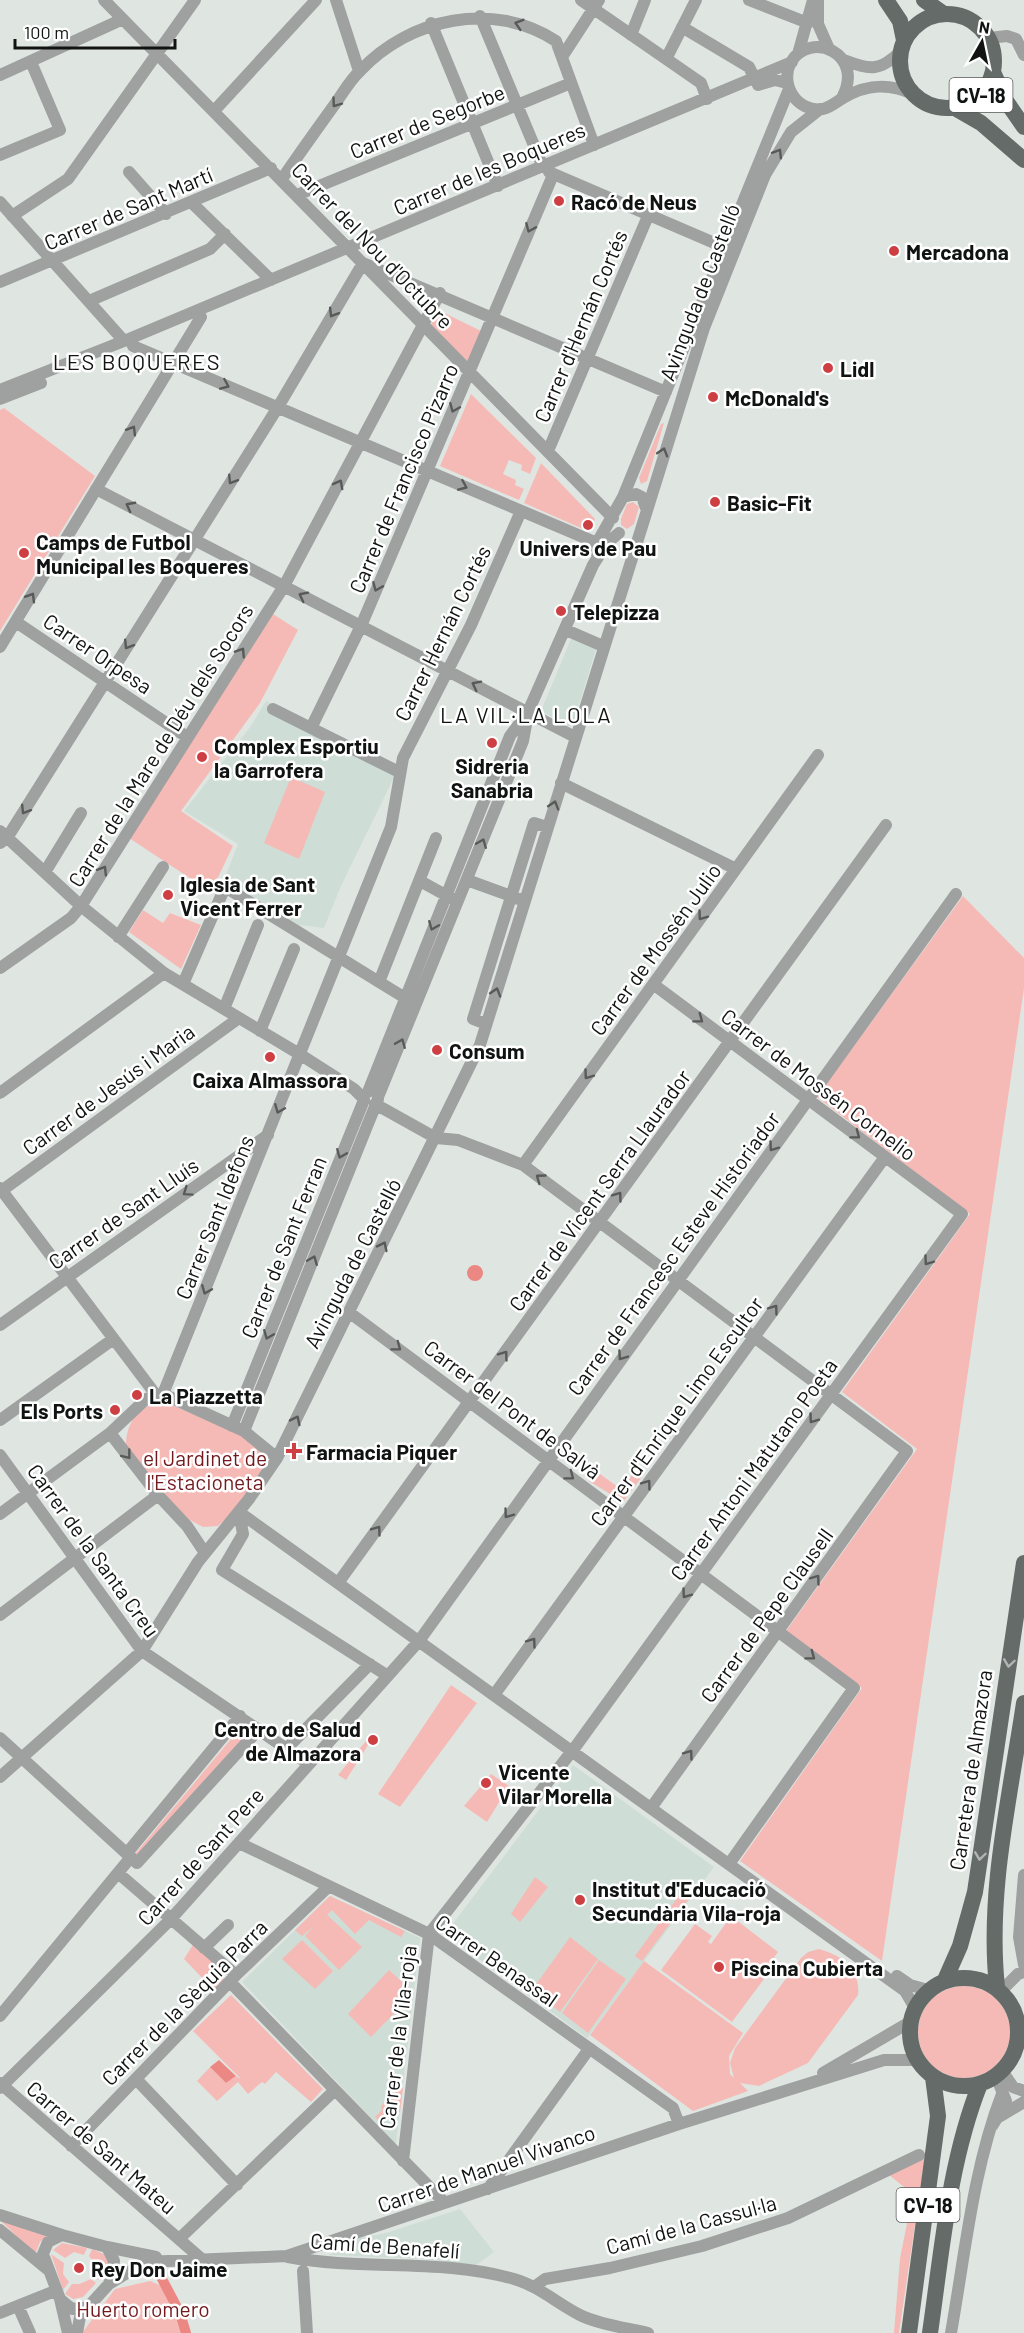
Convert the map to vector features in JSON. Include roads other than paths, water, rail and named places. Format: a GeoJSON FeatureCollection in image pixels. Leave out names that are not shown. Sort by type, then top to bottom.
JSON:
{"type":"FeatureCollection","features":[{"type":"Feature","properties":{"kind":"main road"},"geometry":{"type":"LineString","coordinates":[[886,0],[900,21],[902,75],[913,94]]}},
{"type":"Feature","properties":{"kind":"main road"},"geometry":{"type":"LineString","coordinates":[[924,0],[944,14],[970,19],[989,38]]}},
{"type":"Feature","properties":{"kind":"main road"},"geometry":{"type":"LineString","coordinates":[[902,46],[921,21],[944,14]]}},
{"type":"Feature","properties":{"kind":"main road","name":"CV-18"},"geometry":{"type":"LineString","coordinates":[[955,108],[980,96],[993,72],[994,55],[989,38]]}},
{"type":"Feature","properties":{"kind":"main road","name":"CV-18"},"geometry":{"type":"LineString","coordinates":[[993,72],[1006,102],[1024,127]]}},
{"type":"Feature","properties":{"kind":"main road","name":"CV-18"},"geometry":{"type":"LineString","coordinates":[[913,94],[933,106],[955,108],[981,123],[1024,160]]}},
{"type":"Feature","properties":{"kind":"main road","name":"Carretera de Almazora"},"geometry":{"type":"LineString","coordinates":[[945,1980],[960,1946],[975,1892],[1024,1563]]}},
{"type":"Feature","properties":{"kind":"main road","name":"Carretera de Almazora"},"geometry":{"type":"LineString","coordinates":[[1007,1993],[993,1950],[995,1897],[1024,1703]]}},
{"type":"Feature","properties":{"kind":"main road"},"geometry":{"type":"LineString","coordinates":[[972,1977],[1007,1993],[1020,2030],[1020,2043],[999,2073],[980,2085],[955,2086],[933,2077],[917,2060],[910,2042],[912,2015],[928,1990],[945,1980],[972,1977]]}},
{"type":"Feature","properties":{"kind":"main road","name":"CV-18"},"geometry":{"type":"LineString","coordinates":[[909,2333],[938,2116],[933,2077]]}},
{"type":"Feature","properties":{"kind":"main road","name":"CV-18"},"geometry":{"type":"LineString","coordinates":[[930,2333],[946,2219],[966,2120],[980,2085]]}},
{"type":"Feature","properties":{"kind":"street","name":"Carrer del Nou d'Octubre"},"geometry":{"type":"LineString","coordinates":[[104,0],[614,518]]}},
{"type":"Feature","properties":{"kind":"street"},"geometry":{"type":"LineString","coordinates":[[12,216],[68,179],[195,0]]}},
{"type":"Feature","properties":{"kind":"street"},"geometry":{"type":"LineString","coordinates":[[214,111],[316,0]]}},
{"type":"Feature","properties":{"kind":"street"},"geometry":{"type":"LineString","coordinates":[[336,0],[359,71]]}},
{"type":"Feature","properties":{"kind":"street"},"geometry":{"type":"LineString","coordinates":[[581,0],[597,5],[631,35],[700,83],[707,99]]}},
{"type":"Feature","properties":{"kind":"street"},"geometry":{"type":"LineString","coordinates":[[631,35],[645,0]]}},
{"type":"Feature","properties":{"kind":"street"},"geometry":{"type":"LineString","coordinates":[[666,59],[696,0]]}},
{"type":"Feature","properties":{"kind":"street"},"geometry":{"type":"LineString","coordinates":[[749,0],[808,23]]}},
{"type":"Feature","properties":{"kind":"street"},"geometry":{"type":"LineString","coordinates":[[813,0],[788,86],[796,100],[807,107],[820,109],[864,89],[891,85],[913,94]]}},
{"type":"Feature","properties":{"kind":"street"},"geometry":{"type":"LineString","coordinates":[[819,0],[818,24],[829,49],[844,60],[867,69],[887,65],[902,46]]}},
{"type":"Feature","properties":{"kind":"street"},"geometry":{"type":"LineString","coordinates":[[562,57],[597,5]]}},
{"type":"Feature","properties":{"kind":"street"},"geometry":{"type":"LineString","coordinates":[[282,179],[359,71],[392,44],[431,23],[480,16],[512,21],[541,30],[556,41],[594,146]]}},
{"type":"Feature","properties":{"kind":"street"},"geometry":{"type":"LineString","coordinates":[[480,16],[517,105],[548,171],[726,248]]}},
{"type":"Feature","properties":{"kind":"street"},"geometry":{"type":"LineString","coordinates":[[0,75],[123,20]]}},
{"type":"Feature","properties":{"kind":"street"},"geometry":{"type":"LineString","coordinates":[[431,23],[498,186]]}},
{"type":"Feature","properties":{"kind":"street"},"geometry":{"type":"LineString","coordinates":[[682,27],[749,67],[755,79]]}},
{"type":"Feature","properties":{"kind":"street"},"geometry":{"type":"LineString","coordinates":[[989,38],[1007,36],[1016,39],[1024,55]]}},
{"type":"Feature","properties":{"kind":"street"},"geometry":{"type":"LineString","coordinates":[[795,58],[813,48],[829,49]]}},
{"type":"Feature","properties":{"kind":"street","name":"Carrer de les Boqueres"},"geometry":{"type":"LineString","coordinates":[[0,390],[201,317],[498,186],[548,171],[594,146],[755,79],[795,58]]}},
{"type":"Feature","properties":{"kind":"street"},"geometry":{"type":"LineString","coordinates":[[842,98],[848,86],[849,73],[844,60]]}},
{"type":"Feature","properties":{"kind":"street"},"geometry":{"type":"LineString","coordinates":[[0,155],[60,130],[31,62]]}},
{"type":"Feature","properties":{"kind":"street","name":"Carrer de les Boqueres"},"geometry":{"type":"LineString","coordinates":[[0,399],[271,280],[351,250],[768,81],[788,86]]}},
{"type":"Feature","properties":{"kind":"street","name":"Carrer de Segorbe"},"geometry":{"type":"LineString","coordinates":[[297,195],[571,83]]}},
{"type":"Feature","properties":{"kind":"street","name":"Avinguda de Castelló"},"geometry":{"type":"LineString","coordinates":[[623,497],[726,248],[788,86]]}},
{"type":"Feature","properties":{"kind":"street","name":"Avinguda de Castelló"},"geometry":{"type":"LineString","coordinates":[[646,508],[704,328],[765,175],[791,132],[820,109]]}},
{"type":"Feature","properties":{"kind":"street","name":"Carrer de Sant Martí"},"geometry":{"type":"LineString","coordinates":[[0,282],[271,168]]}},
{"type":"Feature","properties":{"kind":"street","name":"Carrer de Francisco Pizarro"},"geometry":{"type":"LineString","coordinates":[[311,728],[361,626],[494,316],[548,171]]}},
{"type":"Feature","properties":{"kind":"street"},"geometry":{"type":"LineString","coordinates":[[129,172],[166,214]]}},
{"type":"Feature","properties":{"kind":"street"},"geometry":{"type":"LineString","coordinates":[[0,202],[128,343],[597,543]]}},
{"type":"Feature","properties":{"kind":"street"},"geometry":{"type":"LineString","coordinates":[[192,203],[271,280]]}},
{"type":"Feature","properties":{"kind":"street","name":"Carrer d'Hernán Cortés"},"geometry":{"type":"LineString","coordinates":[[548,451],[648,216]]}},
{"type":"Feature","properties":{"kind":"street"},"geometry":{"type":"LineString","coordinates":[[88,301],[210,249],[225,234]]}},
{"type":"Feature","properties":{"kind":"street"},"geometry":{"type":"LineString","coordinates":[[666,392],[440,293],[363,263],[278,407],[105,682],[2,837],[45,872],[81,906],[164,973],[436,1138],[458,1140],[523,1165],[831,1394]]}},
{"type":"Feature","properties":{"kind":"street","name":"Carrer de la Mare de Déu dels Socors"},"geometry":{"type":"LineString","coordinates":[[0,968],[70,918],[81,906],[284,586],[440,293]]}},
{"type":"Feature","properties":{"kind":"street"},"geometry":{"type":"LineString","coordinates":[[0,647],[201,317]]}},
{"type":"Feature","properties":{"kind":"street"},"geometry":{"type":"LineString","coordinates":[[96,489],[575,736]]}},
{"type":"Feature","properties":{"kind":"street"},"geometry":{"type":"LineString","coordinates":[[636,494],[642,497],[646,508],[639,528],[628,536],[619,533],[614,518],[623,497],[636,494]]}},
{"type":"Feature","properties":{"kind":"street","name":"Carrer Hernán Cortés"},"geometry":{"type":"LineString","coordinates":[[339,958],[391,827],[399,772],[446,670],[471,625],[521,511]]}},
{"type":"Feature","properties":{"kind":"street","name":"Carrer de Sant Ferran"},"geometry":{"type":"LineString","coordinates":[[593,565],[597,543],[614,518]]}},
{"type":"Feature","properties":{"kind":"street","name":"Avinguda de Castelló"},"geometry":{"type":"LineString","coordinates":[[0,1778],[141,1651],[204,1553],[242,1509],[277,1458],[471,1067],[525,901],[639,528]]}},
{"type":"Feature","properties":{"kind":"street","name":"Carrer de Sant Ferran"},"geometry":{"type":"LineString","coordinates":[[244,1431],[372,1099],[405,998],[510,736],[528,712],[593,565],[608,543],[619,533]]}},
{"type":"Feature","properties":{"kind":"street","name":"Carrer Orpesa"},"geometry":{"type":"LineString","coordinates":[[16,622],[187,736]]}},
{"type":"Feature","properties":{"kind":"street"},"geometry":{"type":"LineString","coordinates":[[566,630],[603,646]]}},
{"type":"Feature","properties":{"kind":"street"},"geometry":{"type":"LineString","coordinates":[[273,709],[399,772]]}},
{"type":"Feature","properties":{"kind":"street","name":"Carrer de Sant Ferran"},"geometry":{"type":"LineString","coordinates":[[232,1426],[372,1099],[416,1005],[523,741],[528,712]]}},
{"type":"Feature","properties":{"kind":"street","name":"Carrer de Mossén Julio"},"geometry":{"type":"LineString","coordinates":[[523,1165],[819,755]]}},
{"type":"Feature","properties":{"kind":"street"},"geometry":{"type":"LineString","coordinates":[[561,783],[736,869]]}},
{"type":"Feature","properties":{"kind":"street"},"geometry":{"type":"LineString","coordinates":[[45,872],[81,813]]}},
{"type":"Feature","properties":{"kind":"street"},"geometry":{"type":"LineString","coordinates":[[486,1024],[473,1019],[511,896],[534,823],[547,827]]}},
{"type":"Feature","properties":{"kind":"street","name":"Carrer de Vicent Serra Llaurador"},"geometry":{"type":"LineString","coordinates":[[341,1580],[886,825]]}},
{"type":"Feature","properties":{"kind":"street"},"geometry":{"type":"LineString","coordinates":[[379,982],[436,838]]}},
{"type":"Feature","properties":{"kind":"street"},"geometry":{"type":"LineString","coordinates":[[118,937],[163,867]]}},
{"type":"Feature","properties":{"kind":"street"},"geometry":{"type":"LineString","coordinates":[[467,880],[525,901]]}},
{"type":"Feature","properties":{"kind":"street"},"geometry":{"type":"LineString","coordinates":[[420,881],[458,902]]}},
{"type":"Feature","properties":{"kind":"street"},"geometry":{"type":"LineString","coordinates":[[183,984],[225,887],[416,1005]]}},
{"type":"Feature","properties":{"kind":"street","name":"Carrer de Francesc Esteve Historiador"},"geometry":{"type":"LineString","coordinates":[[420,1638],[956,894]]}},
{"type":"Feature","properties":{"kind":"street"},"geometry":{"type":"LineString","coordinates":[[224,1009],[258,925]]}},
{"type":"Feature","properties":{"kind":"street"},"geometry":{"type":"LineString","coordinates":[[260,1031],[294,949]]}},
{"type":"Feature","properties":{"kind":"street","name":"Carrer Sant Idefons"},"geometry":{"type":"LineString","coordinates":[[160,1395],[269,1134],[339,958]]}},
{"type":"Feature","properties":{"kind":"street"},"geometry":{"type":"LineString","coordinates":[[0,1093],[164,973]]}},
{"type":"Feature","properties":{"kind":"street","name":"Carrer de Mossén Cornelio"},"geometry":{"type":"LineString","coordinates":[[652,984],[962,1214]]}},
{"type":"Feature","properties":{"kind":"street","name":"Carrer de Jesús i Maria"},"geometry":{"type":"LineString","coordinates":[[1,1190],[239,1018]]}},
{"type":"Feature","properties":{"kind":"street","name":"Carrer de Sant Lluís"},"geometry":{"type":"LineString","coordinates":[[0,1325],[269,1134]]}},
{"type":"Feature","properties":{"kind":"street","name":"Carrer d'Enrique Limo Escultor"},"geometry":{"type":"LineString","coordinates":[[496,1692],[885,1156]]}},
{"type":"Feature","properties":{"kind":"street"},"geometry":{"type":"LineString","coordinates":[[1,1190],[112,1340],[160,1395],[244,1431],[277,1458]]}},
{"type":"Feature","properties":{"kind":"street","name":"Carrer Antoni Matutano Poeta"},"geometry":{"type":"LineString","coordinates":[[574,1748],[962,1214]]}},
{"type":"Feature","properties":{"kind":"street","name":"Carrer del Pont de Salvà"},"geometry":{"type":"LineString","coordinates":[[350,1312],[855,1688],[731,1862]]}},
{"type":"Feature","properties":{"kind":"street"},"geometry":{"type":"LineString","coordinates":[[0,1420],[112,1340]]}},
{"type":"Feature","properties":{"kind":"street","name":"Carrer de Pepe Clausell"},"geometry":{"type":"LineString","coordinates":[[653,1805],[907,1451],[831,1394]]}},
{"type":"Feature","properties":{"kind":"street"},"geometry":{"type":"LineString","coordinates":[[0,1514],[110,1433],[146,1400],[160,1395]]}},
{"type":"Feature","properties":{"kind":"street"},"geometry":{"type":"LineString","coordinates":[[239,1409],[251,1414]]}},
{"type":"Feature","properties":{"kind":"street"},"geometry":{"type":"LineString","coordinates":[[110,1433],[158,1495],[187,1526],[204,1553]]}},
{"type":"Feature","properties":{"kind":"street","name":"Carrer de la Santa Creu"},"geometry":{"type":"LineString","coordinates":[[0,1455],[141,1651],[309,1764]]}},
{"type":"Feature","properties":{"kind":"street"},"geometry":{"type":"LineString","coordinates":[[0,1615],[158,1495]]}},
{"type":"Feature","properties":{"kind":"street"},"geometry":{"type":"LineString","coordinates":[[242,1509],[653,1805],[905,1991],[912,2015]]}},
{"type":"Feature","properties":{"kind":"street"},"geometry":{"type":"LineString","coordinates":[[242,1509],[243,1534],[222,1570],[388,1676]]}},
{"type":"Feature","properties":{"kind":"street"},"geometry":{"type":"LineString","coordinates":[[187,1526],[214,1542]]}},
{"type":"Feature","properties":{"kind":"street","name":"Carrer de Sant Pere"},"geometry":{"type":"LineString","coordinates":[[1,2085],[170,1920],[420,1638]]}},
{"type":"Feature","properties":{"kind":"street"},"geometry":{"type":"LineString","coordinates":[[286,1748],[370,1664]]}},
{"type":"Feature","properties":{"kind":"street"},"geometry":{"type":"LineString","coordinates":[[132,1858],[240,1716]]}},
{"type":"Feature","properties":{"kind":"street"},"geometry":{"type":"LineString","coordinates":[[0,2016],[118,1873],[259,1729]]}},
{"type":"Feature","properties":{"kind":"street"},"geometry":{"type":"LineString","coordinates":[[0,1738],[20,1759],[132,1858]]}},
{"type":"Feature","properties":{"kind":"street","name":"Carrer de la Vila-roja"},"geometry":{"type":"LineString","coordinates":[[403,2161],[429,1934],[574,1748]]}},
{"type":"Feature","properties":{"kind":"street","name":"Carrer Benassal"},"geometry":{"type":"LineString","coordinates":[[239,1843],[327,1888],[429,1934],[674,2108],[679,2124]]}},
{"type":"Feature","properties":{"kind":"street"},"geometry":{"type":"LineString","coordinates":[[731,1862],[910,1985],[928,1990]]}},
{"type":"Feature","properties":{"kind":"street"},"geometry":{"type":"LineString","coordinates":[[118,1873],[204,1947],[229,1982],[444,2202]]}},
{"type":"Feature","properties":{"kind":"street"},"geometry":{"type":"LineString","coordinates":[[1024,1875],[1019,1937],[1024,1965]]}},
{"type":"Feature","properties":{"kind":"street","name":"Carrer de la Sèquia Parra"},"geometry":{"type":"LineString","coordinates":[[71,2146],[229,1982],[327,1888]]}},
{"type":"Feature","properties":{"kind":"street"},"geometry":{"type":"LineString","coordinates":[[204,1947],[228,1925]]}},
{"type":"Feature","properties":{"kind":"street"},"geometry":{"type":"LineString","coordinates":[[1007,1993],[1018,1974],[1024,1972]]}},
{"type":"Feature","properties":{"kind":"street","name":"Carrer de Manuel Vivanco"},"geometry":{"type":"LineString","coordinates":[[804,2085],[912,2015]]}},
{"type":"Feature","properties":{"kind":"street"},"geometry":{"type":"LineString","coordinates":[[488,2189],[589,2049]]}},
{"type":"Feature","properties":{"kind":"street","name":"Carrer de Manuel Vivanco"},"geometry":{"type":"LineString","coordinates":[[175,2261],[287,2256],[679,2124],[884,2060],[917,2060]]}},
{"type":"Feature","properties":{"kind":"street"},"geometry":{"type":"LineString","coordinates":[[999,2073],[1019,2089],[1019,2105]]}},
{"type":"Feature","properties":{"kind":"street"},"geometry":{"type":"LineString","coordinates":[[951,2333],[978,2180],[1002,2094],[999,2073]]}},
{"type":"Feature","properties":{"kind":"street"},"geometry":{"type":"LineString","coordinates":[[136,2079],[237,2184]]}},
{"type":"Feature","properties":{"kind":"street","name":"Carrer de Sant Mateu"},"geometry":{"type":"LineString","coordinates":[[1,2085],[204,2260]]}},
{"type":"Feature","properties":{"kind":"street"},"geometry":{"type":"LineString","coordinates":[[179,2240],[334,2090]]}},
{"type":"Feature","properties":{"kind":"street"},"geometry":{"type":"LineString","coordinates":[[1002,2094],[1019,2105]]}},
{"type":"Feature","properties":{"kind":"street"},"geometry":{"type":"LineString","coordinates":[[994,2122],[1019,2105]]}},
{"type":"Feature","properties":{"kind":"street","name":"Camí de la Cassul·la"},"geometry":{"type":"LineString","coordinates":[[534,2287],[545,2278],[610,2268],[702,2246],[788,2218],[919,2155]]}},
{"type":"Feature","properties":{"kind":"street"},"geometry":{"type":"LineString","coordinates":[[0,2216],[107,2247],[175,2261]]}},
{"type":"Feature","properties":{"kind":"street"},"geometry":{"type":"LineString","coordinates":[[0,2230],[46,2269]]}},
{"type":"Feature","properties":{"kind":"street"},"geometry":{"type":"LineString","coordinates":[[62,2235],[48,2242],[43,2254],[68,2333]]}},
{"type":"Feature","properties":{"kind":"street","name":"Carrer de Sant Mateu"},"geometry":{"type":"LineString","coordinates":[[175,2261],[180,2248],[179,2240]]}},
{"type":"Feature","properties":{"kind":"street"},"geometry":{"type":"LineString","coordinates":[[0,2245],[15,2242]]}},
{"type":"Feature","properties":{"kind":"street"},"geometry":{"type":"LineString","coordinates":[[321,2244],[324,2257],[341,2262]]}},
{"type":"Feature","properties":{"kind":"street"},"geometry":{"type":"LineString","coordinates":[[107,2247],[114,2261],[109,2284]]}},
{"type":"Feature","properties":{"kind":"street","name":"Camí de Benafelí"},"geometry":{"type":"LineString","coordinates":[[287,2256],[326,2263],[459,2268],[515,2279],[534,2287],[583,2317],[648,2333]]}},
{"type":"Feature","properties":{"kind":"street"},"geometry":{"type":"LineString","coordinates":[[77,2333],[80,2317],[109,2284],[145,2262],[175,2261]]}},
{"type":"Feature","properties":{"kind":"street"},"geometry":{"type":"LineString","coordinates":[[303,2271],[307,2333]]}},
{"type":"Feature","properties":{"kind":"street"},"geometry":{"type":"LineString","coordinates":[[0,2313],[57,2295]]}},
{"type":"Feature","properties":{"kind":"street"},"geometry":{"type":"LineString","coordinates":[[57,2295],[72,2309],[88,2307]]}},
{"type":"Feature","properties":{"kind":"street"},"geometry":{"type":"LineString","coordinates":[[18,2306],[30,2333]]}},
{"type":"Feature","properties":{"kind":"waterway"},"geometry":{"type":"LineString","coordinates":[[161,2277],[180,2313],[186,2333]]}},
{"type":"Feature","properties":{"kind":"place","name":"Racó de Neus"},"geometry":{"type":"Point","coordinates":[559,201]}},
{"type":"Feature","properties":{"kind":"place","name":"Mercadona"},"geometry":{"type":"Point","coordinates":[894,251]}},
{"type":"Feature","properties":{"kind":"place","name":"Lidl"},"geometry":{"type":"Point","coordinates":[828,368]}},
{"type":"Feature","properties":{"kind":"place","name":"McDonald's"},"geometry":{"type":"Point","coordinates":[713,397]}},
{"type":"Feature","properties":{"kind":"place","name":"Basic-Fit"},"geometry":{"type":"Point","coordinates":[715,502]}},
{"type":"Feature","properties":{"kind":"place","name":"Univers de Pau"},"geometry":{"type":"Point","coordinates":[588,525]}},
{"type":"Feature","properties":{"kind":"place","name":"Camps de Futbol Municipal les Boqueres"},"geometry":{"type":"Point","coordinates":[24,553]}},
{"type":"Feature","properties":{"kind":"place","name":"Telepizza"},"geometry":{"type":"Point","coordinates":[561,611]}},
{"type":"Feature","properties":{"kind":"place","name":"Sidreria Sanabria"},"geometry":{"type":"Point","coordinates":[492,743]}},
{"type":"Feature","properties":{"kind":"place","name":"Complex Esportiu la Garrofera"},"geometry":{"type":"Point","coordinates":[202,757]}},
{"type":"Feature","properties":{"kind":"place","name":"Iglesia de Sant Vicent Ferrer"},"geometry":{"type":"Point","coordinates":[168,895]}},
{"type":"Feature","properties":{"kind":"place","name":"Consum"},"geometry":{"type":"Point","coordinates":[437,1050]}},
{"type":"Feature","properties":{"kind":"place","name":"Caixa Almassora"},"geometry":{"type":"Point","coordinates":[270,1057]}},
{"type":"Feature","properties":{"kind":"place","name":"La Piazzetta"},"geometry":{"type":"Point","coordinates":[137,1395]}},
{"type":"Feature","properties":{"kind":"place","name":"Els Ports"},"geometry":{"type":"Point","coordinates":[115,1410]}},
{"type":"Feature","properties":{"kind":"place","name":"Farmacia Piquer"},"geometry":{"type":"Point","coordinates":[294,1451]}},
{"type":"Feature","properties":{"kind":"place","name":"Centro de Salud de Almazora"},"geometry":{"type":"Point","coordinates":[373,1740]}},
{"type":"Feature","properties":{"kind":"place","name":"Vicente Vilar Morella"},"geometry":{"type":"Point","coordinates":[486,1783]}},
{"type":"Feature","properties":{"kind":"place","name":"Institut d'Educació Secundària Vila-roja"},"geometry":{"type":"Point","coordinates":[580,1900]}},
{"type":"Feature","properties":{"kind":"place","name":"Piscina Cubierta"},"geometry":{"type":"Point","coordinates":[719,1967]}},
{"type":"Feature","properties":{"kind":"place","name":"Rey Don Jaime"},"geometry":{"type":"Point","coordinates":[79,2268]}},
{"type":"Feature","properties":{"kind":"district","name":"LES BOQUERES"},"geometry":{"type":"Point","coordinates":[137,361]}},
{"type":"Feature","properties":{"kind":"district","name":"LA VIL·LA LOLA"},"geometry":{"type":"Point","coordinates":[526,714]}},
{"type":"Feature","properties":{"kind":"park label","name":"el Jardinet de l'Estacioneta"},"geometry":{"type":"Point","coordinates":[205,1469]}},
{"type":"Feature","properties":{"kind":"park label","name":"Huerto romero"},"geometry":{"type":"Point","coordinates":[143,2308]}}]}
